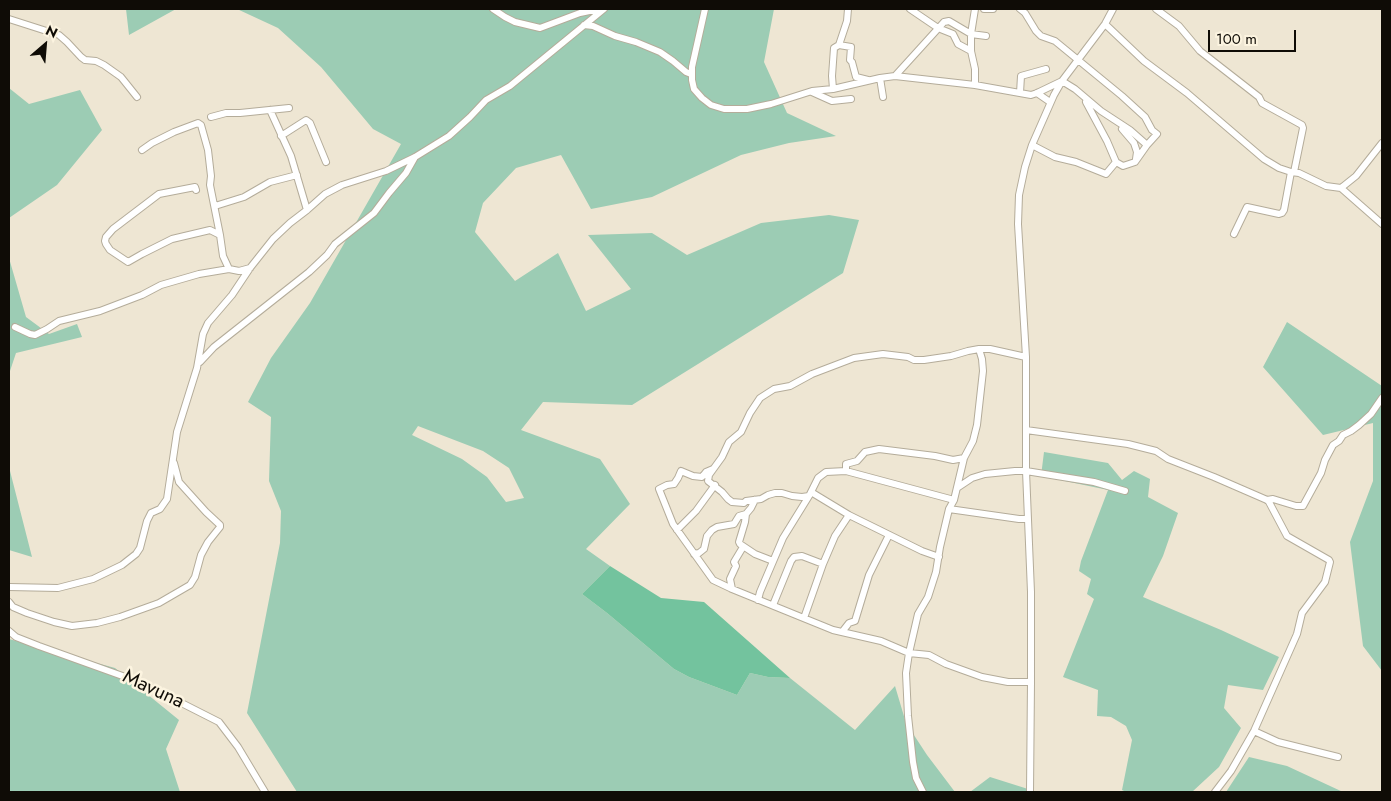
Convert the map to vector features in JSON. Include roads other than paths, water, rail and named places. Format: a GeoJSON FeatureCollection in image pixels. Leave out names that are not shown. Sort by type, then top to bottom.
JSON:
{"type":"FeatureCollection","features":[{"type":"Feature","properties":{"kind":"street"},"geometry":{"type":"LineString","coordinates":[[493,9],[515,22],[540,28],[580,13],[599,9]]}},
{"type":"Feature","properties":{"kind":"street"},"geometry":{"type":"LineString","coordinates":[[197,368],[203,334],[208,323],[232,295],[273,239],[290,223],[325,194],[342,185],[386,171],[415,157],[449,136],[486,100],[510,86],[604,9]]}},
{"type":"Feature","properties":{"kind":"street"},"geometry":{"type":"LineString","coordinates":[[705,9],[691,74],[694,89],[702,98],[711,105],[724,109],[755,107],[800,96],[812,91],[833,89],[895,76],[975,85],[1031,95],[1062,81]]}},
{"type":"Feature","properties":{"kind":"street"},"geometry":{"type":"LineString","coordinates":[[833,89],[834,48],[839,45],[847,21],[848,9]]}},
{"type":"Feature","properties":{"kind":"street"},"geometry":{"type":"LineString","coordinates":[[910,9],[938,28],[954,34],[958,44],[971,52]]}},
{"type":"Feature","properties":{"kind":"street"},"geometry":{"type":"LineString","coordinates":[[975,9],[971,34],[975,85]]}},
{"type":"Feature","properties":{"kind":"street"},"geometry":{"type":"LineString","coordinates":[[984,9],[993,9]]}},
{"type":"Feature","properties":{"kind":"street"},"geometry":{"type":"LineString","coordinates":[[1020,9],[1041,36],[1055,41],[1122,96],[1145,118],[1152,130],[1157,134],[1147,144],[1135,162],[1123,166],[1116,162],[1085,98]]}},
{"type":"Feature","properties":{"kind":"street"},"geometry":{"type":"LineString","coordinates":[[1030,792],[1031,592],[1026,471],[1026,357],[1018,224],[1019,195],[1032,145],[1050,102],[1062,81],[1105,24],[1112,9]]}},
{"type":"Feature","properties":{"kind":"street"},"geometry":{"type":"LineString","coordinates":[[1156,9],[1179,26],[1200,50],[1259,97],[1262,103],[1302,125],[1303,128],[1284,210],[1279,214],[1247,207],[1234,234]]}},
{"type":"Feature","properties":{"kind":"street"},"geometry":{"type":"LineString","coordinates":[[9,19],[64,38],[80,57],[85,60],[96,61],[121,77],[137,97]]}},
{"type":"Feature","properties":{"kind":"street"},"geometry":{"type":"LineString","coordinates":[[895,76],[944,22],[949,21],[971,34],[986,36]]}},
{"type":"Feature","properties":{"kind":"street"},"geometry":{"type":"LineString","coordinates":[[1105,24],[1144,61],[1186,93],[1264,159],[1279,168],[1299,172],[1326,186],[1341,188],[1382,224]]}},
{"type":"Feature","properties":{"kind":"street"},"geometry":{"type":"LineString","coordinates":[[584,25],[593,26],[660,52],[691,74]]}},
{"type":"Feature","properties":{"kind":"street"},"geometry":{"type":"LineString","coordinates":[[839,45],[851,47],[850,60],[856,77],[870,80]]}},
{"type":"Feature","properties":{"kind":"street"},"geometry":{"type":"LineString","coordinates":[[1020,93],[1021,76],[1046,69]]}},
{"type":"Feature","properties":{"kind":"street"},"geometry":{"type":"LineString","coordinates":[[880,78],[882,96]]}},
{"type":"Feature","properties":{"kind":"street"},"geometry":{"type":"LineString","coordinates":[[1062,81],[1147,144]]}},
{"type":"Feature","properties":{"kind":"street"},"geometry":{"type":"LineString","coordinates":[[812,91],[832,101],[851,98]]}},
{"type":"Feature","properties":{"kind":"street"},"geometry":{"type":"LineString","coordinates":[[1037,93],[1050,102]]}},
{"type":"Feature","properties":{"kind":"street"},"geometry":{"type":"LineString","coordinates":[[211,117],[226,113],[289,108]]}},
{"type":"Feature","properties":{"kind":"street"},"geometry":{"type":"LineString","coordinates":[[270,110],[290,156],[307,210]]}},
{"type":"Feature","properties":{"kind":"street"},"geometry":{"type":"LineString","coordinates":[[1113,119],[1134,143],[1137,152],[1135,162]]}},
{"type":"Feature","properties":{"kind":"street"},"geometry":{"type":"LineString","coordinates":[[281,136],[306,120],[310,123],[326,162]]}},
{"type":"Feature","properties":{"kind":"street"},"geometry":{"type":"LineString","coordinates":[[142,150],[174,132],[198,123],[201,125],[208,150],[211,176],[210,186],[223,256],[228,269]]}},
{"type":"Feature","properties":{"kind":"street"},"geometry":{"type":"LineString","coordinates":[[1341,188],[1356,176],[1382,143]]}},
{"type":"Feature","properties":{"kind":"street"},"geometry":{"type":"LineString","coordinates":[[1032,145],[1055,157],[1076,162],[1106,174],[1116,162]]}},
{"type":"Feature","properties":{"kind":"street"},"geometry":{"type":"LineString","coordinates":[[9,588],[58,588],[93,579],[122,565],[136,554],[140,548],[151,513],[160,509],[167,498],[177,432],[201,359],[241,324],[254,317],[265,306],[309,272],[327,255],[335,244],[374,213],[406,173],[415,157]]}},
{"type":"Feature","properties":{"kind":"street"},"geometry":{"type":"LineString","coordinates":[[215,206],[244,197],[270,182],[297,175]]}},
{"type":"Feature","properties":{"kind":"street"},"geometry":{"type":"LineString","coordinates":[[196,190],[194,187],[159,194],[107,235],[105,241],[107,247],[128,262],[138,255],[172,239],[210,230],[220,235]]}},
{"type":"Feature","properties":{"kind":"street"},"geometry":{"type":"LineString","coordinates":[[15,327],[35,335],[60,320],[100,310],[161,285],[199,274],[228,269],[236,271],[250,268]]}},
{"type":"Feature","properties":{"kind":"street"},"geometry":{"type":"LineString","coordinates":[[939,557],[889,535],[810,494],[802,497],[782,493],[744,502],[732,502],[715,485],[708,481],[709,475],[716,467],[729,442],[741,432],[760,398],[774,390],[790,386],[812,374],[854,358],[883,354],[924,360],[979,349],[990,349],[1026,357]]}},
{"type":"Feature","properties":{"kind":"street"},"geometry":{"type":"LineString","coordinates":[[923,792],[916,778],[912,762],[906,673],[918,614],[928,597],[936,572],[949,509],[958,488],[964,458],[973,441],[977,425],[983,371],[979,349]]}},
{"type":"Feature","properties":{"kind":"street"},"geometry":{"type":"LineString","coordinates":[[1267,500],[1273,498],[1296,506],[1302,506],[1321,473],[1333,444],[1339,441],[1343,434],[1351,432],[1371,414],[1382,398]]}},
{"type":"Feature","properties":{"kind":"street"},"geometry":{"type":"LineString","coordinates":[[1026,430],[1128,444],[1156,451],[1168,459],[1267,500],[1270,502],[1287,536],[1329,560],[1323,585],[1302,613],[1297,634],[1254,731],[1231,771],[1215,792]]}},
{"type":"Feature","properties":{"kind":"street"},"geometry":{"type":"LineString","coordinates":[[846,471],[846,464],[857,461],[865,452],[880,449],[953,460],[964,458]]}},
{"type":"Feature","properties":{"kind":"street"},"geometry":{"type":"LineString","coordinates":[[9,602],[13,607],[54,622],[72,626],[97,623],[120,616],[159,602],[190,586],[195,577],[201,555],[220,525],[179,482],[172,459]]}},
{"type":"Feature","properties":{"kind":"street"},"geometry":{"type":"LineString","coordinates":[[716,467],[706,472],[702,477],[692,476],[681,471],[674,484],[667,484],[659,489],[673,524],[713,580],[758,600],[842,632],[881,641],[909,653],[929,655],[946,664],[982,677],[1008,682],[1032,682]]}},
{"type":"Feature","properties":{"kind":"street"},"geometry":{"type":"LineString","coordinates":[[758,600],[783,538],[818,478],[826,472],[846,471],[954,500]]}},
{"type":"Feature","properties":{"kind":"street"},"geometry":{"type":"LineString","coordinates":[[958,488],[972,478],[985,474],[1026,471],[1094,482],[1124,491]]}},
{"type":"Feature","properties":{"kind":"street"},"geometry":{"type":"LineString","coordinates":[[677,530],[696,511],[715,485]]}},
{"type":"Feature","properties":{"kind":"street"},"geometry":{"type":"LineString","coordinates":[[755,500],[746,514],[739,542],[743,547],[755,554],[773,561]]}},
{"type":"Feature","properties":{"kind":"street"},"geometry":{"type":"LineString","coordinates":[[949,509],[1028,519]]}},
{"type":"Feature","properties":{"kind":"street"},"geometry":{"type":"LineString","coordinates":[[694,554],[704,549],[707,536],[717,526],[734,524],[739,516],[746,514]]}},
{"type":"Feature","properties":{"kind":"street"},"geometry":{"type":"LineString","coordinates":[[804,618],[835,536],[849,515]]}},
{"type":"Feature","properties":{"kind":"street"},"geometry":{"type":"LineString","coordinates":[[842,632],[849,623],[855,621],[869,575],[889,535]]}},
{"type":"Feature","properties":{"kind":"street"},"geometry":{"type":"LineString","coordinates":[[732,589],[730,579],[736,566],[734,562],[743,547]]}},
{"type":"Feature","properties":{"kind":"street"},"geometry":{"type":"LineString","coordinates":[[772,605],[794,557],[802,556],[823,564]]}},
{"type":"Feature","properties":{"kind":"street","name":"Mavuna"},"geometry":{"type":"LineString","coordinates":[[9,631],[16,637],[39,646],[142,683],[219,722],[238,746],[265,792]]}},
{"type":"Feature","properties":{"kind":"street"},"geometry":{"type":"LineString","coordinates":[[1254,731],[1278,742],[1338,757]]}}]}
